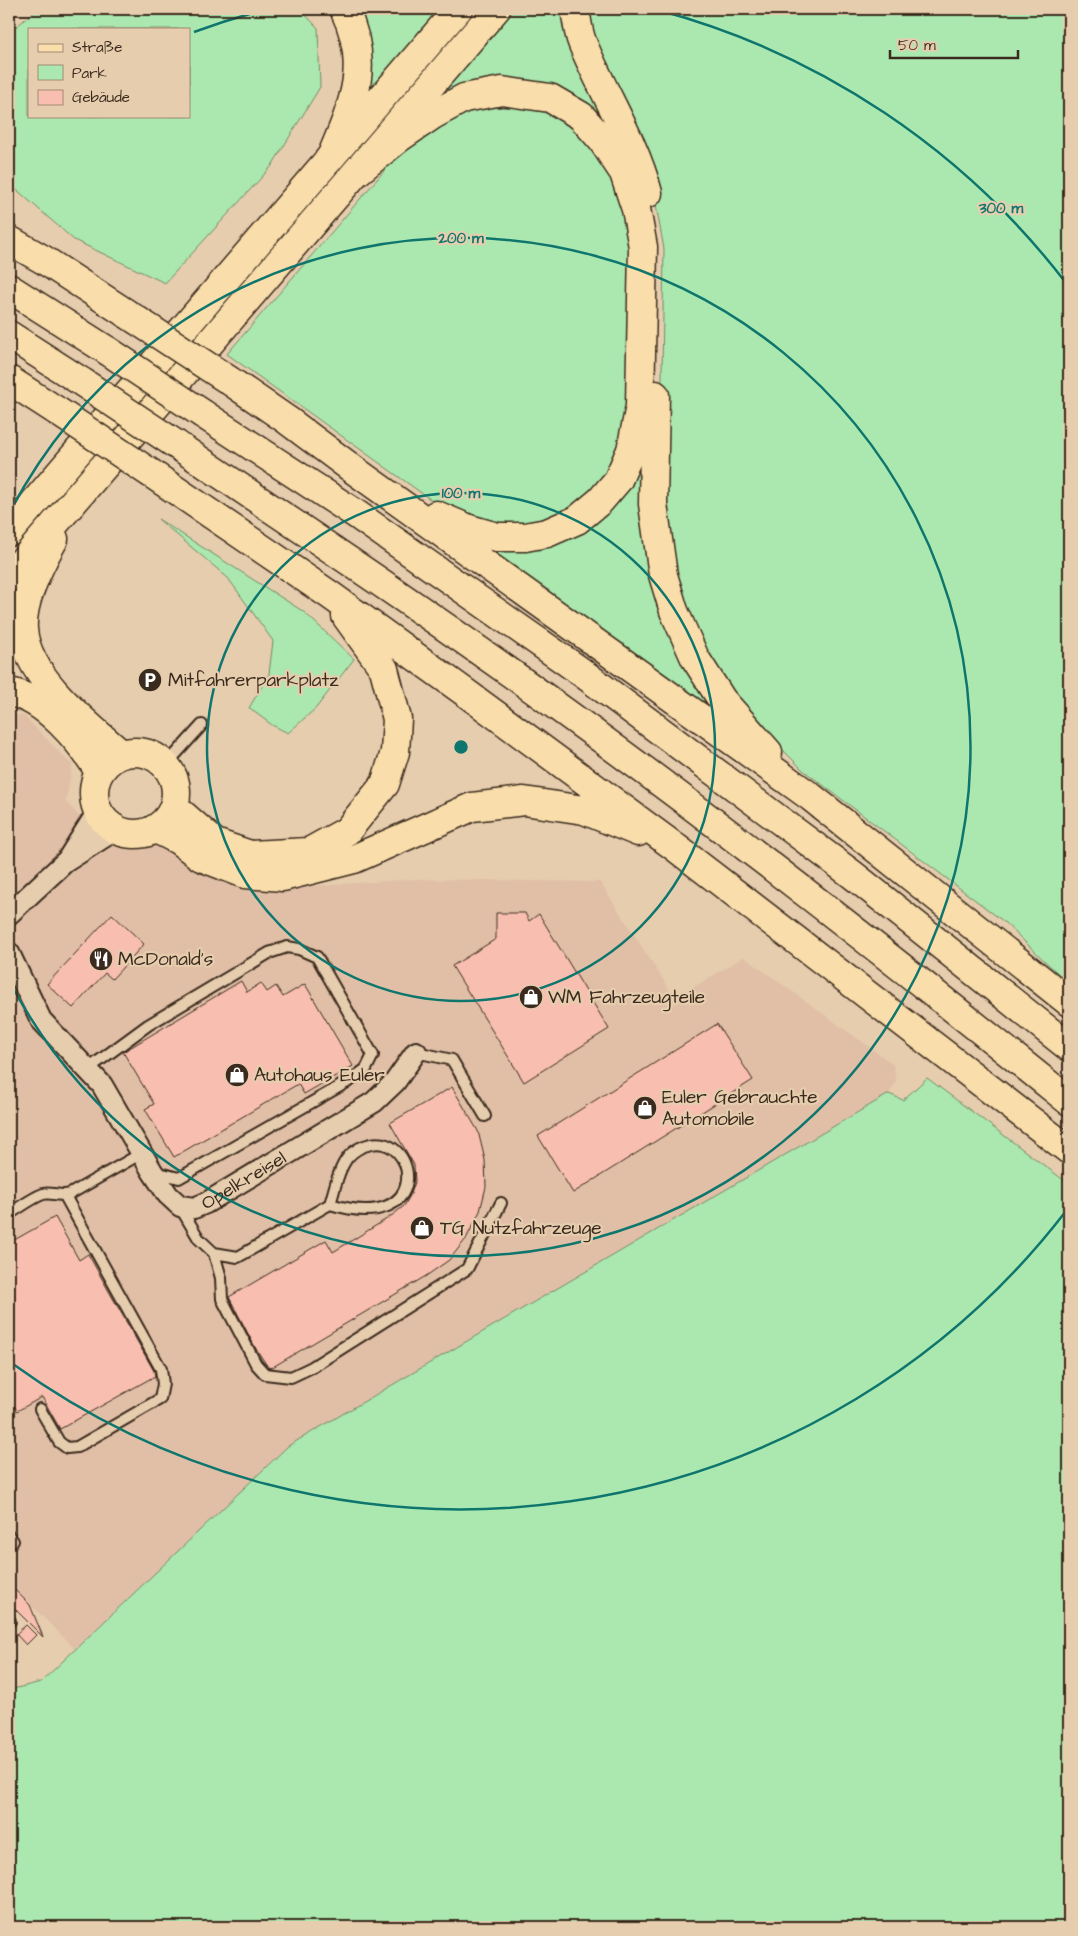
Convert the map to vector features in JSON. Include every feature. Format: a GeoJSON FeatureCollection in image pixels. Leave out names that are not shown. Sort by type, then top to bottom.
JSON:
{"type":"FeatureCollection","features":[{"type":"Feature","properties":{"kind":"main road"},"geometry":{"type":"LineString","coordinates":[[332,155],[352,108],[357,80],[358,48],[352,25],[344,9]]}},
{"type":"Feature","properties":{"kind":"main road"},"geometry":{"type":"LineString","coordinates":[[9,532],[458,9]]}},
{"type":"Feature","properties":{"kind":"main road"},"geometry":{"type":"LineString","coordinates":[[9,577],[496,9]]}},
{"type":"Feature","properties":{"kind":"main road"},"geometry":{"type":"LineString","coordinates":[[575,9],[582,40],[643,172],[651,202],[656,248],[653,504],[663,575],[674,611],[695,658],[722,700],[758,743],[811,797]]}},
{"type":"Feature","properties":{"kind":"main road"},"geometry":{"type":"LineString","coordinates":[[354,470],[449,522],[497,536],[525,537],[547,532],[577,520],[600,500],[618,480],[631,450],[640,406],[643,247],[636,209],[624,173],[602,140],[580,116],[550,98],[502,91],[464,98],[399,138],[357,172]]}},
{"type":"Feature","properties":{"kind":"main road"},"geometry":{"type":"LineString","coordinates":[[9,228],[44,260]]}},
{"type":"Feature","properties":{"kind":"main road"},"geometry":{"type":"LineString","coordinates":[[9,240],[44,260],[287,420],[811,797],[1069,1002]]}},
{"type":"Feature","properties":{"kind":"main road"},"geometry":{"type":"LineString","coordinates":[[9,288],[356,514],[580,671],[853,875],[1069,1047]]}},
{"type":"Feature","properties":{"kind":"main road"},"geometry":{"type":"LineString","coordinates":[[9,335],[366,572],[562,709],[893,959],[1069,1100]]}},
{"type":"Feature","properties":{"kind":"main road"},"geometry":{"type":"LineString","coordinates":[[9,380],[330,595],[675,847],[1069,1150]]}},
{"type":"Feature","properties":{"kind":"main road"},"geometry":{"type":"LineString","coordinates":[[78,497],[50,546],[31,588],[23,629],[32,659],[44,679],[64,702],[121,754]]}},
{"type":"Feature","properties":{"kind":"main road"},"geometry":{"type":"LineString","coordinates":[[174,807],[215,843],[250,855],[309,852],[347,831],[384,784],[395,752],[397,719],[384,669],[330,595]]}},
{"type":"Feature","properties":{"kind":"main road"},"geometry":{"type":"LineString","coordinates":[[9,692],[18,694],[45,709],[84,747],[100,771]]}},
{"type":"Feature","properties":{"kind":"main road"},"geometry":{"type":"LineString","coordinates":[[137,751],[153,755],[166,764],[174,778],[177,792],[170,816],[156,829],[143,834],[129,834],[106,821],[94,798],[94,784],[105,763],[121,754],[137,751]]}},
{"type":"Feature","properties":{"kind":"main road"},"geometry":{"type":"LineString","coordinates":[[156,829],[178,840],[201,857],[245,874],[283,877],[354,859],[472,807],[524,801],[584,810],[675,847]]}},
{"type":"Feature","properties":{"kind":"street"},"geometry":{"type":"LineString","coordinates":[[9,914],[106,821]]}},
{"type":"Feature","properties":{"kind":"street","name":"Opelkreisel"},"geometry":{"type":"LineString","coordinates":[[9,953],[41,1020],[102,1085],[152,1171],[168,1195],[180,1206],[194,1208],[206,1203],[374,1102],[395,1082],[416,1052]]}},
{"type":"Feature","properties":{"kind":"lane"},"geometry":{"type":"LineString","coordinates":[[166,764],[202,725]]}},
{"type":"Feature","properties":{"kind":"lane"},"geometry":{"type":"LineString","coordinates":[[88,1069],[148,1025],[198,997],[269,953],[287,947],[299,949],[317,956],[373,1054],[366,1070],[179,1178],[152,1171]]}},
{"type":"Feature","properties":{"kind":"lane","name":"Opelkreisel"},"geometry":{"type":"LineString","coordinates":[[416,1052],[452,1060],[485,1116]]}},
{"type":"Feature","properties":{"kind":"lane"},"geometry":{"type":"LineString","coordinates":[[214,1253],[238,1257],[330,1204],[339,1174],[348,1157],[360,1146],[377,1143],[388,1145],[398,1153],[407,1169],[407,1183],[402,1196],[389,1206],[368,1211],[357,1211],[330,1204]]}},
{"type":"Feature","properties":{"kind":"lane"},"geometry":{"type":"LineString","coordinates":[[9,1214],[42,1194],[65,1196],[142,1153]]}},
{"type":"Feature","properties":{"kind":"lane"},"geometry":{"type":"LineString","coordinates":[[40,1409],[59,1442],[67,1448],[77,1447],[160,1399],[162,1384],[161,1368],[65,1196]]}},
{"type":"Feature","properties":{"kind":"lane"},"geometry":{"type":"LineString","coordinates":[[180,1206],[199,1239],[214,1253],[221,1278],[222,1299],[256,1364],[266,1374],[291,1377],[312,1367],[467,1269],[500,1203]]}},
{"type":"Feature","properties":{"kind":"shaded area"},"geometry":{"type":"Polygon","coordinates":[[[9,714],[24,716],[72,765],[66,802],[104,843],[157,844],[270,889],[417,879],[600,882],[675,998],[744,957],[893,1064],[896,1081],[889,1094],[288,1446],[75,1649],[9,1583],[9,714]]]}},
{"type":"Feature","properties":{"kind":"green space"},"geometry":{"type":"Polygon","coordinates":[[[37,9],[300,9],[318,28],[320,87],[271,167],[165,283],[74,240],[9,183],[9,33],[37,9]]]}},
{"type":"Feature","properties":{"kind":"green space"},"geometry":{"type":"Polygon","coordinates":[[[358,9],[444,9],[360,107],[358,9]]]}},
{"type":"Feature","properties":{"kind":"green space"},"geometry":{"type":"Polygon","coordinates":[[[511,9],[566,9],[603,111],[601,115],[456,88],[441,93],[448,82],[511,9]]]}},
{"type":"Feature","properties":{"kind":"green space"},"geometry":{"type":"Polygon","coordinates":[[[586,9],[1069,9],[1069,984],[1003,921],[803,770],[728,695],[702,654],[670,572],[661,438],[664,249],[654,194],[608,85],[586,9]]]}},
{"type":"Feature","properties":{"kind":"green space"},"geometry":{"type":"Polygon","coordinates":[[[516,107],[551,113],[578,127],[626,194],[637,364],[613,466],[589,495],[569,508],[540,520],[514,525],[481,523],[441,507],[227,354],[391,163],[428,132],[458,114],[484,108],[516,107]]]}},
{"type":"Feature","properties":{"kind":"green space"},"geometry":{"type":"Polygon","coordinates":[[[642,470],[644,528],[727,720],[490,552],[534,548],[637,471],[642,470]]]}},
{"type":"Feature","properties":{"kind":"green space"},"geometry":{"type":"Polygon","coordinates":[[[158,519],[304,612],[354,659],[316,708],[288,733],[272,725],[249,708],[269,674],[273,641],[228,578],[158,519]]]}},
{"type":"Feature","properties":{"kind":"green space"},"geometry":{"type":"Polygon","coordinates":[[[927,1078],[1069,1184],[1069,1927],[9,1927],[9,1690],[41,1682],[288,1446],[889,1094],[903,1100],[927,1078]]]}},
{"type":"Feature","properties":{"kind":"building","name":"WM Fahrzeugteile"},"geometry":{"type":"Polygon","coordinates":[[[496,913],[525,913],[529,921],[539,914],[609,1029],[524,1082],[452,966],[496,939],[496,913]]]}},
{"type":"Feature","properties":{"kind":"building","name":"McDonald's"},"geometry":{"type":"Polygon","coordinates":[[[112,914],[144,944],[112,979],[105,973],[73,1008],[47,984],[112,914]]]}},
{"type":"Feature","properties":{"kind":"building","name":"Autohaus Euler"},"geometry":{"type":"Polygon","coordinates":[[[241,981],[247,992],[261,983],[267,992],[276,986],[283,997],[305,984],[353,1066],[304,1094],[298,1084],[174,1157],[145,1109],[154,1104],[123,1052],[241,981]]]}},
{"type":"Feature","properties":{"kind":"building","name":"Euler Gebrauchte Automobile"},"geometry":{"type":"Polygon","coordinates":[[[717,1024],[753,1080],[573,1193],[538,1136],[717,1024]]]}},
{"type":"Feature","properties":{"kind":"building","name":"TG Nutzfahrzeuge"},"geometry":{"type":"Polygon","coordinates":[[[452,1087],[478,1131],[485,1160],[486,1187],[480,1211],[466,1239],[449,1260],[426,1276],[271,1368],[268,1367],[256,1349],[229,1297],[326,1240],[333,1252],[390,1217],[404,1206],[415,1182],[414,1165],[390,1123],[452,1087]]]}},
{"type":"Feature","properties":{"kind":"building"},"geometry":{"type":"Polygon","coordinates":[[[55,1217],[79,1260],[88,1254],[154,1371],[155,1376],[60,1429],[42,1397],[17,1411],[9,1397],[9,1243],[55,1217]]]}},
{"type":"Feature","properties":{"kind":"building"},"geometry":{"type":"Polygon","coordinates":[[[9,1584],[30,1605],[43,1637],[9,1603],[9,1584]]]}},
{"type":"Feature","properties":{"kind":"building"},"geometry":{"type":"Polygon","coordinates":[[[26,1625],[36,1635],[26,1645],[16,1634],[26,1625]]]}},
{"type":"Feature","properties":{"kind":"place","name":"Mitfahrerparkplatz"},"geometry":{"type":"Point","coordinates":[150,680]}},
{"type":"Feature","properties":{"kind":"place","name":"McDonald's"},"geometry":{"type":"Point","coordinates":[101,959]}},
{"type":"Feature","properties":{"kind":"place","name":"WM Fahrzeugteile"},"geometry":{"type":"Point","coordinates":[531,997]}},
{"type":"Feature","properties":{"kind":"place","name":"Autohaus Euler"},"geometry":{"type":"Point","coordinates":[237,1075]}},
{"type":"Feature","properties":{"kind":"place","name":"Euler Gebrauchte Automobile"},"geometry":{"type":"Point","coordinates":[645,1108]}},
{"type":"Feature","properties":{"kind":"place","name":"TG Nutzfahrzeuge"},"geometry":{"type":"Point","coordinates":[422,1228]}}]}
